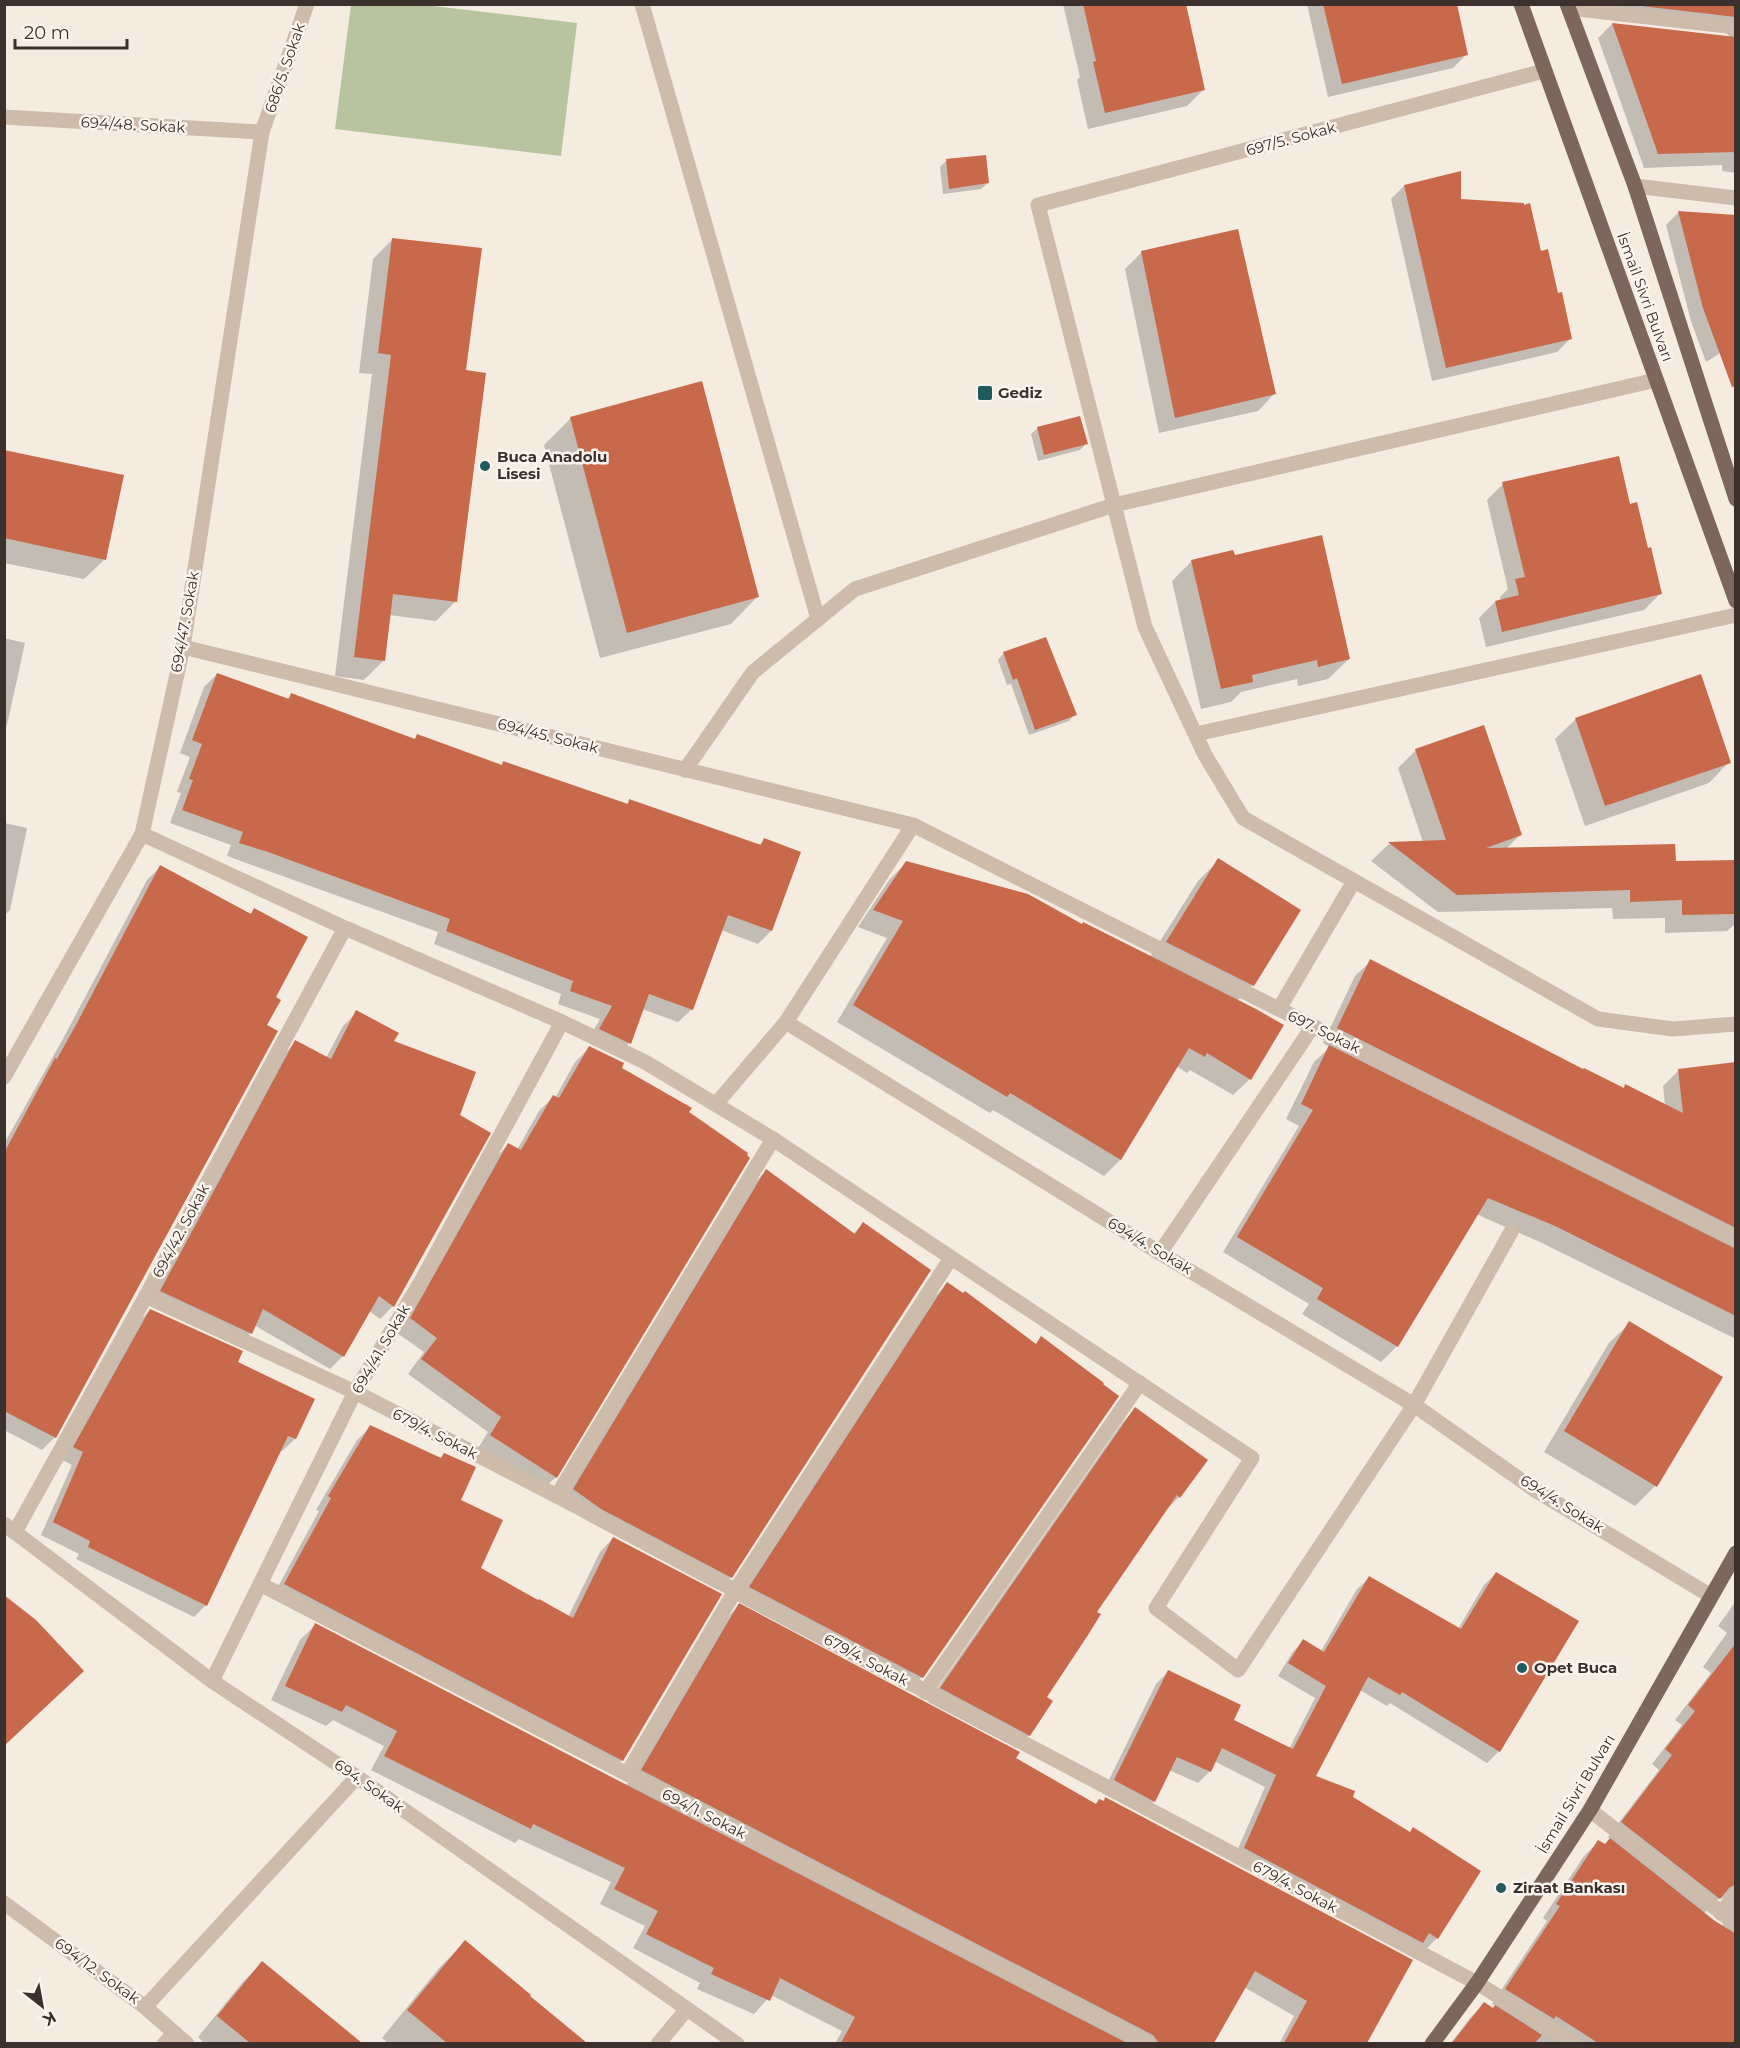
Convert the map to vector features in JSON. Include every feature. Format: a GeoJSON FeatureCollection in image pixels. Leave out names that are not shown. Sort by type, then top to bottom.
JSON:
{"type":"FeatureCollection","features":[{"type":"Feature","properties":{"kind":"main road","name":"İsmail Sivri Bulvarı"},"geometry":{"type":"LineString","coordinates":[[1521,4],[1736,601]]}},
{"type":"Feature","properties":{"kind":"main road","name":"İsmail Sivri Bulvarı"},"geometry":{"type":"LineString","coordinates":[[1568,6],[1635,186],[1736,499]]}},
{"type":"Feature","properties":{"kind":"main road","name":"İsmail Sivri Bulvarı"},"geometry":{"type":"LineString","coordinates":[[1432,2043],[1477,1983],[1590,1810],[1736,1553]]}},
{"type":"Feature","properties":{"kind":"street","name":"686/5. Sokak"},"geometry":{"type":"LineString","coordinates":[[262,132],[307,4]]}},
{"type":"Feature","properties":{"kind":"street"},"geometry":{"type":"LineString","coordinates":[[642,4],[818,619]]}},
{"type":"Feature","properties":{"kind":"street"},"geometry":{"type":"LineString","coordinates":[[1568,6],[1736,27]]}},
{"type":"Feature","properties":{"kind":"street","name":"697/5. Sokak"},"geometry":{"type":"LineString","coordinates":[[1114,505],[1038,205],[1545,71]]}},
{"type":"Feature","properties":{"kind":"street","name":"694/48. Sokak"},"geometry":{"type":"LineString","coordinates":[[4,117],[262,132]]}},
{"type":"Feature","properties":{"kind":"street","name":"694/47. Sokak"},"geometry":{"type":"LineString","coordinates":[[4,1077],[142,834],[183,647],[262,132]]}},
{"type":"Feature","properties":{"kind":"street"},"geometry":{"type":"LineString","coordinates":[[1635,186],[1736,198]]}},
{"type":"Feature","properties":{"kind":"street"},"geometry":{"type":"LineString","coordinates":[[685,770],[753,672],[855,589],[1114,505],[1656,380]]}},
{"type":"Feature","properties":{"kind":"street"},"geometry":{"type":"LineString","coordinates":[[1114,505],[1145,627],[1205,755],[1243,818],[1598,1019],[1673,1029],[1736,1024]]}},
{"type":"Feature","properties":{"kind":"street"},"geometry":{"type":"LineString","coordinates":[[1196,734],[1736,615]]}},
{"type":"Feature","properties":{"kind":"street","name":"694/45. Sokak"},"geometry":{"type":"LineString","coordinates":[[183,647],[913,825]]}},
{"type":"Feature","properties":{"kind":"street"},"geometry":{"type":"LineString","coordinates":[[716,1104],[786,1022],[913,825]]}},
{"type":"Feature","properties":{"kind":"street","name":"697. Sokak"},"geometry":{"type":"LineString","coordinates":[[913,825],[1736,1239]]}},
{"type":"Feature","properties":{"kind":"street"},"geometry":{"type":"LineString","coordinates":[[142,834],[345,928],[562,1022],[645,1062],[773,1139],[1252,1458],[1156,1608],[1238,1670],[1414,1405],[1512,1232]]}},
{"type":"Feature","properties":{"kind":"street"},"geometry":{"type":"LineString","coordinates":[[1279,1009],[1354,881]]}},
{"type":"Feature","properties":{"kind":"street","name":"694/42. Sokak"},"geometry":{"type":"LineString","coordinates":[[10,1528],[146,1296],[345,928]]}},
{"type":"Feature","properties":{"kind":"street","name":"694/41. Sokak"},"geometry":{"type":"LineString","coordinates":[[212,1681],[355,1392],[423,1278],[562,1022]]}},
{"type":"Feature","properties":{"kind":"street","name":"694/4. Sokak"},"geometry":{"type":"LineString","coordinates":[[786,1022],[1160,1253],[1414,1405],[1535,1490],[1711,1596]]}},
{"type":"Feature","properties":{"kind":"street"},"geometry":{"type":"LineString","coordinates":[[1160,1253],[1313,1026]]}},
{"type":"Feature","properties":{"kind":"street"},"geometry":{"type":"LineString","coordinates":[[556,1496],[773,1139]]}},
{"type":"Feature","properties":{"kind":"street"},"geometry":{"type":"LineString","coordinates":[[627,1774],[735,1591],[951,1258]]}},
{"type":"Feature","properties":{"kind":"street","name":"679/4. Sokak"},"geometry":{"type":"LineString","coordinates":[[146,1296],[355,1392],[556,1496],[1477,1983],[1575,2043]]}},
{"type":"Feature","properties":{"kind":"street"},"geometry":{"type":"LineString","coordinates":[[925,1692],[1140,1383]]}},
{"type":"Feature","properties":{"kind":"street","name":"694. Sokak"},"geometry":{"type":"LineString","coordinates":[[10,1528],[212,1681],[357,1776],[737,2043]]}},
{"type":"Feature","properties":{"kind":"street","name":"694/1. Sokak"},"geometry":{"type":"LineString","coordinates":[[260,1584],[1149,2043]]}},
{"type":"Feature","properties":{"kind":"street"},"geometry":{"type":"LineString","coordinates":[[145,2007],[357,1776]]}},
{"type":"Feature","properties":{"kind":"street"},"geometry":{"type":"LineString","coordinates":[[1590,1810],[1736,1924]]}},
{"type":"Feature","properties":{"kind":"street"},"geometry":{"type":"LineString","coordinates":[[1721,1914],[1736,1894]]}},
{"type":"Feature","properties":{"kind":"street","name":"694/12. Sokak"},"geometry":{"type":"LineString","coordinates":[[4,1903],[145,2007],[170,2038],[187,2043]]}},
{"type":"Feature","properties":{"kind":"street"},"geometry":{"type":"LineString","coordinates":[[658,2043],[687,2008]]}},
{"type":"Feature","properties":{"kind":"green space"},"geometry":{"type":"Polygon","coordinates":[[[351,5],[425,5],[577,23],[561,156],[335,129],[351,5]]]}},
{"type":"Feature","properties":{"kind":"building"},"geometry":{"type":"Polygon","coordinates":[[[1083,4],[1186,4],[1205,90],[1105,113],[1083,4]]]}},
{"type":"Feature","properties":{"kind":"building"},"geometry":{"type":"Polygon","coordinates":[[[1323,4],[1457,4],[1468,55],[1342,84],[1323,4]]]}},
{"type":"Feature","properties":{"kind":"building"},"geometry":{"type":"Polygon","coordinates":[[[1624,4],[1736,4],[1736,17],[1624,4]]]}},
{"type":"Feature","properties":{"kind":"building"},"geometry":{"type":"Polygon","coordinates":[[[1612,23],[1736,37],[1736,152],[1658,154],[1612,23]]]}},
{"type":"Feature","properties":{"kind":"building"},"geometry":{"type":"Polygon","coordinates":[[[986,155],[989,183],[949,189],[946,159],[986,155]]]}},
{"type":"Feature","properties":{"kind":"building"},"geometry":{"type":"Polygon","coordinates":[[[1461,171],[1461,199],[1524,203],[1524,205],[1530,203],[1541,251],[1548,249],[1558,293],[1562,292],[1572,339],[1446,368],[1404,185],[1461,171]]]}},
{"type":"Feature","properties":{"kind":"building"},"geometry":{"type":"Polygon","coordinates":[[[1678,211],[1736,215],[1736,386],[1732,387],[1703,308],[1678,211]]]}},
{"type":"Feature","properties":{"kind":"building"},"geometry":{"type":"Polygon","coordinates":[[[1238,229],[1276,394],[1175,418],[1141,251],[1238,229]]]}},
{"type":"Feature","properties":{"kind":"building","name":"Buca Anadolu Lisesi"},"geometry":{"type":"Polygon","coordinates":[[[392,238],[482,248],[466,370],[486,373],[457,602],[393,594],[385,661],[354,657],[391,355],[378,353],[392,238]]]}},
{"type":"Feature","properties":{"kind":"building"},"geometry":{"type":"Polygon","coordinates":[[[702,381],[759,597],[627,633],[570,417],[702,381]]]}},
{"type":"Feature","properties":{"kind":"building"},"geometry":{"type":"Polygon","coordinates":[[[1080,416],[1088,444],[1044,455],[1037,427],[1080,416]]]}},
{"type":"Feature","properties":{"kind":"building"},"geometry":{"type":"Polygon","coordinates":[[[4,450],[124,475],[106,560],[4,538],[4,450]]]}},
{"type":"Feature","properties":{"kind":"building"},"geometry":{"type":"Polygon","coordinates":[[[1619,456],[1630,504],[1637,502],[1662,594],[1502,632],[1495,601],[1519,595],[1515,579],[1525,577],[1502,482],[1619,456]]]}},
{"type":"Feature","properties":{"kind":"building"},"geometry":{"type":"Polygon","coordinates":[[[1322,535],[1350,659],[1318,667],[1317,660],[1252,675],[1253,682],[1221,689],[1191,560],[1233,550],[1235,555],[1322,535]]]}},
{"type":"Feature","properties":{"kind":"building"},"geometry":{"type":"Polygon","coordinates":[[[1046,637],[1077,715],[1035,730],[1017,678],[1013,680],[1003,652],[1046,637]]]}},
{"type":"Feature","properties":{"kind":"building"},"geometry":{"type":"Polygon","coordinates":[[[217,673],[289,699],[291,693],[415,739],[417,734],[502,765],[503,761],[628,804],[629,799],[761,845],[764,838],[801,852],[772,931],[728,915],[693,1010],[649,994],[631,1044],[599,1029],[612,1006],[570,991],[573,981],[446,931],[450,919],[239,843],[243,832],[182,810],[193,780],[189,779],[202,744],[192,740],[217,673]]]}},
{"type":"Feature","properties":{"kind":"building"},"geometry":{"type":"Polygon","coordinates":[[[1701,674],[1731,763],[1605,806],[1575,718],[1701,674]]]}},
{"type":"Feature","properties":{"kind":"building"},"geometry":{"type":"Polygon","coordinates":[[[1484,725],[1522,835],[1486,848],[1675,844],[1676,861],[1736,860],[1736,914],[1682,915],[1682,900],[1630,902],[1630,890],[1457,895],[1388,842],[1446,840],[1415,749],[1484,725]]]}},
{"type":"Feature","properties":{"kind":"building"},"geometry":{"type":"Polygon","coordinates":[[[1218,858],[1301,910],[1254,986],[1166,942],[1218,858]]]}},
{"type":"Feature","properties":{"kind":"building"},"geometry":{"type":"Polygon","coordinates":[[[906,861],[1028,894],[1082,924],[1083,922],[1284,1025],[1251,1080],[1207,1053],[1205,1057],[1189,1048],[1121,1160],[1010,1093],[1007,1097],[853,1005],[903,921],[873,910],[906,861]]]}},
{"type":"Feature","properties":{"kind":"building"},"geometry":{"type":"Polygon","coordinates":[[[160,865],[251,914],[254,908],[308,937],[276,997],[281,1000],[267,1025],[278,1031],[56,1438],[4,1411],[4,1153],[55,1058],[57,1059],[77,1023],[160,865]]]}},
{"type":"Feature","properties":{"kind":"building"},"geometry":{"type":"Polygon","coordinates":[[[1370,959],[1583,1069],[1624,1088],[1625,1084],[1683,1113],[1678,1069],[1736,1062],[1736,1228],[1337,1028],[1370,959]]]}},
{"type":"Feature","properties":{"kind":"building"},"geometry":{"type":"Polygon","coordinates":[[[356,1010],[399,1033],[394,1041],[476,1072],[460,1115],[491,1133],[394,1307],[379,1296],[344,1357],[263,1309],[252,1334],[160,1291],[295,1040],[331,1059],[356,1010]]]}},
{"type":"Feature","properties":{"kind":"building"},"geometry":{"type":"Polygon","coordinates":[[[1329,1045],[1736,1249],[1736,1316],[1555,1226],[1488,1198],[1398,1347],[1317,1299],[1323,1288],[1237,1237],[1313,1110],[1301,1104],[1329,1045]]]}},
{"type":"Feature","properties":{"kind":"building"},"geometry":{"type":"Polygon","coordinates":[[[589,1046],[624,1063],[622,1068],[692,1108],[689,1112],[748,1153],[750,1158],[557,1478],[490,1435],[501,1417],[421,1359],[437,1338],[410,1318],[508,1143],[521,1150],[553,1095],[559,1098],[589,1046]]]}},
{"type":"Feature","properties":{"kind":"building"},"geometry":{"type":"Polygon","coordinates":[[[766,1169],[855,1234],[863,1222],[931,1270],[732,1578],[601,1509],[573,1489],[766,1169]]]}},
{"type":"Feature","properties":{"kind":"building"},"geometry":{"type":"Polygon","coordinates":[[[947,1282],[963,1293],[965,1291],[1036,1344],[1041,1336],[1119,1396],[923,1678],[749,1587],[947,1282]]]}},
{"type":"Feature","properties":{"kind":"building"},"geometry":{"type":"Polygon","coordinates":[[[150,1309],[243,1351],[238,1362],[315,1399],[296,1439],[288,1436],[207,1606],[88,1547],[90,1541],[53,1522],[83,1452],[73,1447],[150,1309]]]}},
{"type":"Feature","properties":{"kind":"building"},"geometry":{"type":"Polygon","coordinates":[[[1629,1321],[1723,1377],[1657,1487],[1564,1431],[1629,1321]]]}},
{"type":"Feature","properties":{"kind":"building"},"geometry":{"type":"Polygon","coordinates":[[[1135,1407],[1208,1460],[1180,1498],[1177,1495],[1097,1612],[1101,1614],[1047,1697],[1053,1701],[1030,1736],[940,1688],[1135,1407]]]}},
{"type":"Feature","properties":{"kind":"building"},"geometry":{"type":"Polygon","coordinates":[[[370,1425],[441,1458],[444,1453],[476,1467],[461,1500],[503,1520],[481,1568],[573,1618],[613,1537],[722,1594],[623,1761],[284,1584],[331,1498],[328,1496],[370,1425]]]}},
{"type":"Feature","properties":{"kind":"building"},"geometry":{"type":"Polygon","coordinates":[[[1496,1572],[1579,1621],[1500,1752],[1402,1692],[1400,1695],[1368,1677],[1316,1776],[1355,1791],[1353,1797],[1410,1832],[1413,1827],[1481,1871],[1438,1939],[1429,1933],[1423,1943],[1244,1848],[1276,1775],[1222,1748],[1211,1772],[1177,1757],[1155,1802],[1114,1780],[1168,1670],[1241,1705],[1234,1720],[1293,1749],[1326,1686],[1288,1663],[1303,1639],[1324,1652],[1369,1576],[1461,1629],[1496,1572]]]}},
{"type":"Feature","properties":{"kind":"building"},"geometry":{"type":"Polygon","coordinates":[[[4,1595],[36,1620],[84,1671],[4,1746],[4,1595]]]}},
{"type":"Feature","properties":{"kind":"building"},"geometry":{"type":"Polygon","coordinates":[[[739,1603],[1020,1752],[1016,1758],[1096,1804],[1099,1799],[1104,1801],[1105,1797],[1413,1960],[1367,2043],[1284,2043],[1307,2001],[1255,1971],[1214,2043],[1159,2043],[1153,2035],[641,1770],[739,1603]]]}},
{"type":"Feature","properties":{"kind":"building"},"geometry":{"type":"Polygon","coordinates":[[[315,1623],[1127,2043],[841,2043],[855,2017],[780,1978],[770,2001],[711,1974],[714,1968],[646,1934],[658,1911],[614,1889],[625,1868],[533,1824],[531,1829],[384,1756],[397,1731],[346,1705],[342,1712],[285,1686],[315,1623]]]}},
{"type":"Feature","properties":{"kind":"building"},"geometry":{"type":"Polygon","coordinates":[[[1736,1643],[1736,1884],[1729,1888],[1720,1899],[1621,1822],[1672,1755],[1665,1749],[1695,1711],[1688,1705],[1736,1643]]]}},
{"type":"Feature","properties":{"kind":"building"},"geometry":{"type":"Polygon","coordinates":[[[1610,1838],[1715,1921],[1736,1934],[1736,2043],[1598,2043],[1556,2016],[1554,2019],[1505,1989],[1560,1906],[1556,1904],[1598,1840],[1605,1844],[1610,1838]]]}},
{"type":"Feature","properties":{"kind":"building"},"geometry":{"type":"Polygon","coordinates":[[[465,1940],[587,2043],[447,2043],[407,2010],[465,1940]]]}},
{"type":"Feature","properties":{"kind":"building"},"geometry":{"type":"Polygon","coordinates":[[[262,1961],[362,2043],[250,2043],[217,2016],[262,1961]]]}},
{"type":"Feature","properties":{"kind":"building"},"geometry":{"type":"Polygon","coordinates":[[[1484,2002],[1493,2008],[1495,2005],[1542,2035],[1535,2043],[1452,2043],[1484,2002]]]}},
{"type":"Feature","properties":{"kind":"place","name":"Gediz"},"geometry":{"type":"Point","coordinates":[985,393]}},
{"type":"Feature","properties":{"kind":"place","name":"Buca Anadolu Lisesi"},"geometry":{"type":"Point","coordinates":[485,466]}},
{"type":"Feature","properties":{"kind":"place","name":"Opet Buca"},"geometry":{"type":"Point","coordinates":[1522,1668]}},
{"type":"Feature","properties":{"kind":"place","name":"Ziraat Bankası"},"geometry":{"type":"Point","coordinates":[1501,1888]}}]}
